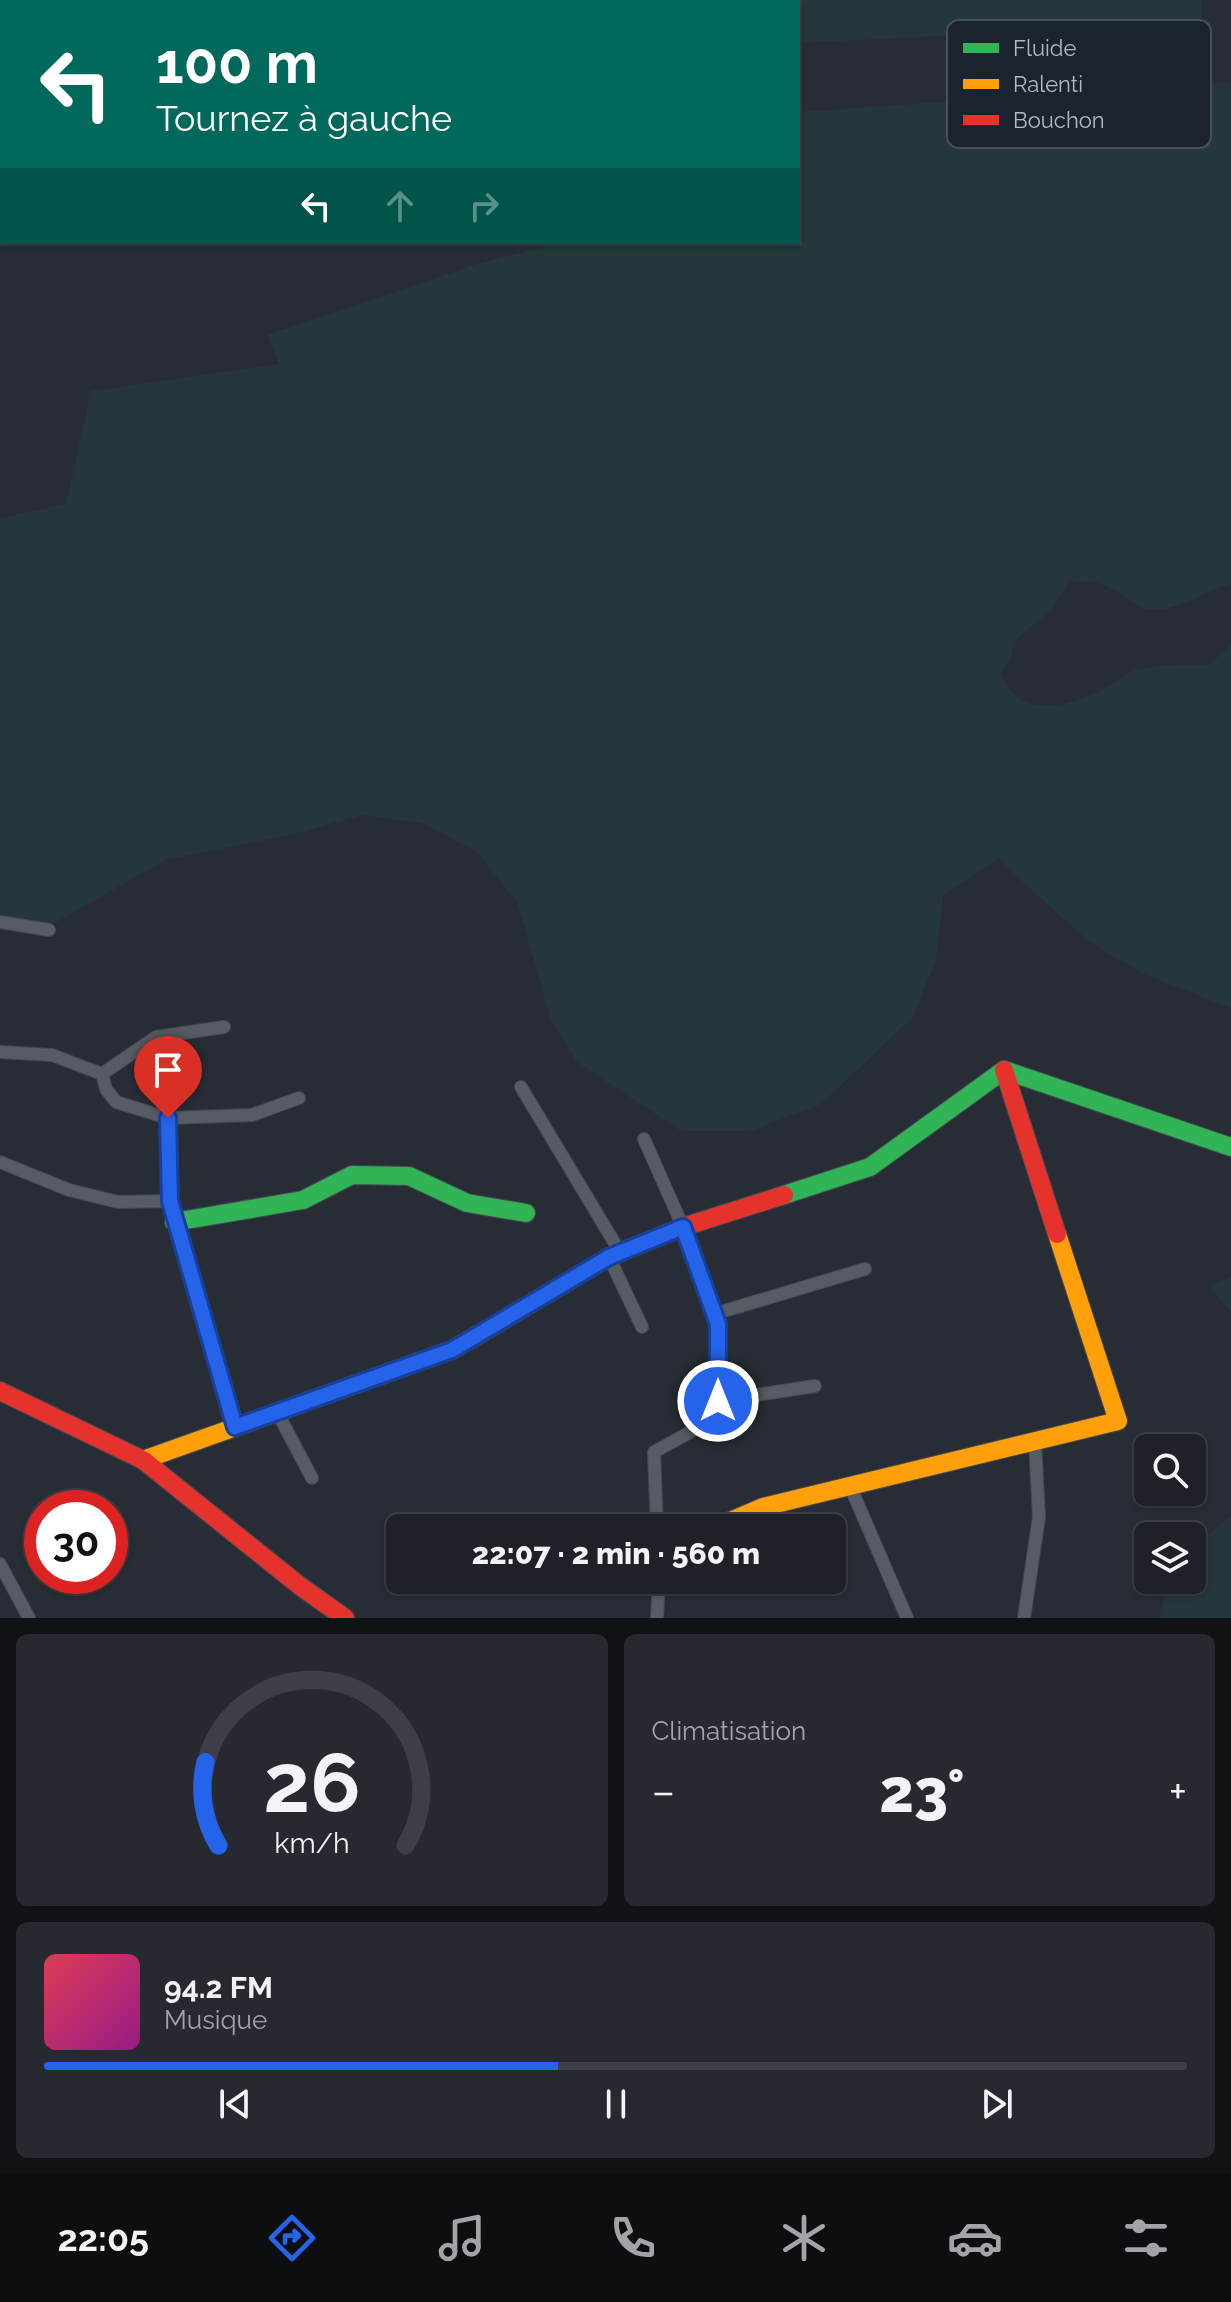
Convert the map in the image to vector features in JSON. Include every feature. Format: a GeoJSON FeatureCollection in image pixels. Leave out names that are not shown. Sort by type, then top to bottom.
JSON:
{"type":"FeatureCollection","features":[{"type":"Feature","properties":{"kind":"street"},"geometry":{"type":"LineString","coordinates":[[0,922],[49,930]]}},
{"type":"Feature","properties":{"kind":"street"},"geometry":{"type":"LineString","coordinates":[[102,1074],[156,1037],[224,1027]]}},
{"type":"Feature","properties":{"kind":"street"},"geometry":{"type":"LineString","coordinates":[[0,1052],[52,1055],[102,1074]]}},
{"type":"Feature","properties":{"kind":"street"},"geometry":{"type":"LineString","coordinates":[[1004,1070],[1231,1147]]}},
{"type":"Feature","properties":{"kind":"street"},"geometry":{"type":"LineString","coordinates":[[143,1460],[452,1350],[614,1255],[683,1227],[870,1167],[1004,1070]]}},
{"type":"Feature","properties":{"kind":"street"},"geometry":{"type":"LineString","coordinates":[[747,1514],[763,1507],[1118,1421],[1004,1070]]}},
{"type":"Feature","properties":{"kind":"street"},"geometry":{"type":"LineString","coordinates":[[102,1074],[106,1089],[116,1102],[168,1118],[252,1115],[299,1098]]}},
{"type":"Feature","properties":{"kind":"street"},"geometry":{"type":"LineString","coordinates":[[521,1087],[614,1255],[642,1327]]}},
{"type":"Feature","properties":{"kind":"street"},"geometry":{"type":"LineString","coordinates":[[168,1118],[170,1201],[174,1222],[235,1427]]}},
{"type":"Feature","properties":{"kind":"street"},"geometry":{"type":"LineString","coordinates":[[644,1139],[683,1227],[718,1324],[719,1416],[654,1452],[656,1514]]}},
{"type":"Feature","properties":{"kind":"street"},"geometry":{"type":"LineString","coordinates":[[0,1162],[69,1190],[118,1202],[170,1201]]}},
{"type":"Feature","properties":{"kind":"street"},"geometry":{"type":"LineString","coordinates":[[174,1222],[303,1200],[352,1175],[409,1176],[467,1203],[526,1213]]}},
{"type":"Feature","properties":{"kind":"street"},"geometry":{"type":"LineString","coordinates":[[714,1314],[865,1269]]}},
{"type":"Feature","properties":{"kind":"street"},"geometry":{"type":"LineString","coordinates":[[718,1401],[815,1386]]}},
{"type":"Feature","properties":{"kind":"street"},"geometry":{"type":"LineString","coordinates":[[0,1391],[143,1460],[300,1586],[345,1618]]}},
{"type":"Feature","properties":{"kind":"street"},"geometry":{"type":"LineString","coordinates":[[277,1412],[312,1478]]}},
{"type":"Feature","properties":{"kind":"street"},"geometry":{"type":"LineString","coordinates":[[1024,1618],[1039,1517],[1035,1442]]}},
{"type":"Feature","properties":{"kind":"street"},"geometry":{"type":"LineString","coordinates":[[850,1486],[907,1618]]}},
{"type":"Feature","properties":{"kind":"street"},"geometry":{"type":"LineString","coordinates":[[0,1564],[29,1618]]}},
{"type":"Feature","properties":{"kind":"street"},"geometry":{"type":"LineString","coordinates":[[657,1618],[658,1594]]}},
{"type":"Feature","properties":{"kind":"shaded area"},"geometry":{"type":"Polygon","coordinates":[[[800,0],[1201,0],[1202,20],[947,20],[947,36],[800,43],[800,0]]]}},
{"type":"Feature","properties":{"kind":"shaded area"},"geometry":{"type":"Polygon","coordinates":[[[1231,82],[1231,584],[1178,605],[1156,610],[1144,608],[1101,584],[1070,582],[1052,609],[1015,640],[1011,657],[1001,672],[1008,688],[1018,698],[1031,704],[1060,705],[1104,689],[1136,670],[1209,665],[1231,644],[1231,1008],[1141,973],[1088,941],[998,859],[943,895],[936,960],[913,1017],[821,1104],[751,1131],[681,1131],[577,1062],[551,1020],[517,902],[477,852],[421,823],[362,815],[298,833],[165,860],[51,925],[0,921],[0,518],[66,504],[91,391],[279,364],[267,335],[477,264],[556,244],[800,244],[800,112],[947,102],[947,148],[1211,148],[1211,83],[1231,82]]]}},
{"type":"Feature","properties":{"kind":"shaded area"},"geometry":{"type":"Polygon","coordinates":[[[1231,1278],[1231,1312],[1209,1286],[1231,1278]]]}},
{"type":"Feature","properties":{"kind":"shaded area"},"geometry":{"type":"Polygon","coordinates":[[[1231,1516],[1231,1618],[1160,1618],[1166,1594],[1206,1594],[1206,1537],[1231,1516]]]}},
{"type":"Feature","properties":{"kind":"traffic: fast"},"geometry":{"type":"LineString","coordinates":[[784,1195],[870,1167],[1004,1070],[1231,1147]]}},
{"type":"Feature","properties":{"kind":"traffic: fast"},"geometry":{"type":"LineString","coordinates":[[174,1222],[303,1200],[352,1175],[409,1176],[467,1203],[526,1213]]}},
{"type":"Feature","properties":{"kind":"traffic: slow"},"geometry":{"type":"LineString","coordinates":[[747,1514],[763,1507],[1118,1421],[1057,1234]]}},
{"type":"Feature","properties":{"kind":"traffic: slow"},"geometry":{"type":"LineString","coordinates":[[143,1460],[452,1350],[500,1322]]}},
{"type":"Feature","properties":{"kind":"traffic: jam"},"geometry":{"type":"LineString","coordinates":[[1004,1070],[1057,1234]]}},
{"type":"Feature","properties":{"kind":"traffic: jam"},"geometry":{"type":"LineString","coordinates":[[500,1322],[609,1257],[683,1227],[784,1195]]}},
{"type":"Feature","properties":{"kind":"traffic: jam"},"geometry":{"type":"LineString","coordinates":[[0,1391],[143,1460],[300,1586],[345,1618]]}},
{"type":"Feature","properties":{"kind":"route"},"geometry":{"type":"LineString","coordinates":[[168,1118],[170,1201],[174,1222],[235,1427],[452,1350],[609,1257],[683,1227],[718,1324],[718,1401]]}}]}
